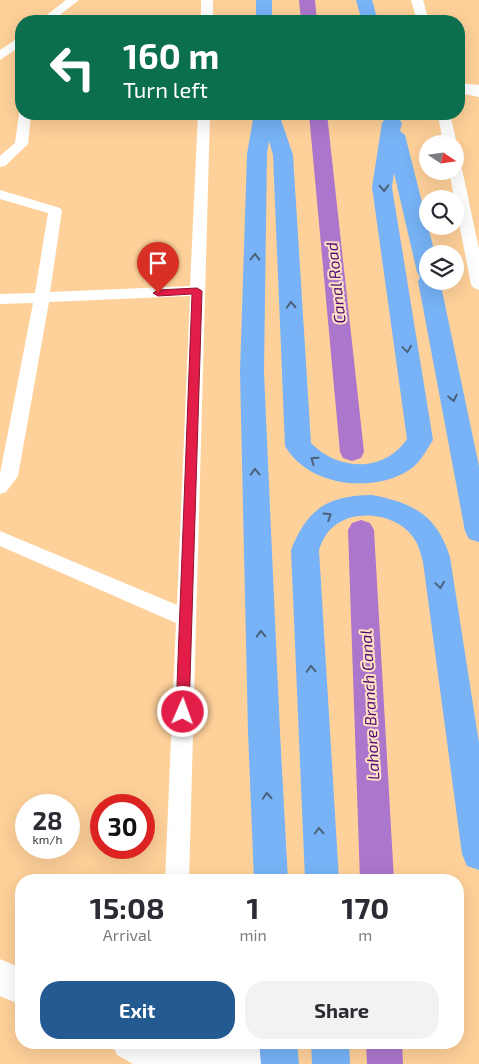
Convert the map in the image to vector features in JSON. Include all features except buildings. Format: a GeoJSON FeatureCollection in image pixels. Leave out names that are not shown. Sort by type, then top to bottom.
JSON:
{"type":"FeatureCollection","features":[{"type":"Feature","properties":{"kind":"highway"},"geometry":{"type":"LineString","coordinates":[[264,0],[264,15]]}},
{"type":"Feature","properties":{"kind":"highway"},"geometry":{"type":"LineString","coordinates":[[364,0],[368,15]]}},
{"type":"Feature","properties":{"kind":"highway"},"geometry":{"type":"LineString","coordinates":[[262,120],[257,154],[252,372],[271,874]]}},
{"type":"Feature","properties":{"kind":"highway"},"geometry":{"type":"LineString","coordinates":[[272,120],[283,155],[298,446],[313,461],[331,469],[352,474],[373,473],[393,468],[404,462],[414,452],[420,440],[382,187],[391,120]]}},
{"type":"Feature","properties":{"kind":"highway"},"geometry":{"type":"LineString","coordinates":[[391,120],[422,245]]}},
{"type":"Feature","properties":{"kind":"highway"},"geometry":{"type":"LineString","coordinates":[[431,290],[479,531]]}},
{"type":"Feature","properties":{"kind":"highway"},"geometry":{"type":"LineString","coordinates":[[322,874],[305,550],[308,537],[314,527],[324,517],[339,510],[358,506],[375,506],[390,509],[406,516],[421,527],[434,548],[479,854]]}},
{"type":"Feature","properties":{"kind":"highway"},"geometry":{"type":"LineString","coordinates":[[330,1049],[331,1064]]}},
{"type":"Feature","properties":{"kind":"street"},"geometry":{"type":"LineString","coordinates":[[53,15],[72,0]]}},
{"type":"Feature","properties":{"kind":"street"},"geometry":{"type":"LineString","coordinates":[[207,0],[207,15]]}},
{"type":"Feature","properties":{"kind":"street"},"geometry":{"type":"LineString","coordinates":[[417,0],[421,15]]}},
{"type":"Feature","properties":{"kind":"street"},"geometry":{"type":"LineString","coordinates":[[0,56],[15,45]]}},
{"type":"Feature","properties":{"kind":"street"},"geometry":{"type":"LineString","coordinates":[[465,89],[479,91]]}},
{"type":"Feature","properties":{"kind":"street"},"geometry":{"type":"LineString","coordinates":[[0,163],[20,144],[24,120]]}},
{"type":"Feature","properties":{"kind":"street"},"geometry":{"type":"LineString","coordinates":[[177,874],[204,120]]}},
{"type":"Feature","properties":{"kind":"street"},"geometry":{"type":"LineString","coordinates":[[445,120],[448,135]]}},
{"type":"Feature","properties":{"kind":"street"},"geometry":{"type":"LineString","coordinates":[[457,180],[479,285]]}},
{"type":"Feature","properties":{"kind":"street"},"geometry":{"type":"LineString","coordinates":[[0,194],[55,211],[42,297],[10,476],[0,487]]}},
{"type":"Feature","properties":{"kind":"street"},"geometry":{"type":"LineString","coordinates":[[0,298],[197,291]]}},
{"type":"Feature","properties":{"kind":"street"},"geometry":{"type":"LineString","coordinates":[[0,538],[186,618]]}},
{"type":"Feature","properties":{"kind":"street"},"geometry":{"type":"LineString","coordinates":[[0,977],[15,984]]}},
{"type":"Feature","properties":{"kind":"street"},"geometry":{"type":"LineString","coordinates":[[150,1049],[171,1056],[279,1054]]}},
{"type":"Feature","properties":{"kind":"waterway","name":"Canal Road"},"geometry":{"type":"LineString","coordinates":[[307,0],[308,15]]}},
{"type":"Feature","properties":{"kind":"waterway","name":"Canal Road"},"geometry":{"type":"LineString","coordinates":[[319,120],[352,452]]}},
{"type":"Feature","properties":{"kind":"waterway","name":"Lahore Branch Canal"},"geometry":{"type":"LineString","coordinates":[[361,530],[377,874]]}},
{"type":"Feature","properties":{"kind":"waterway","name":"Lahore Branch Canal"},"geometry":{"type":"LineString","coordinates":[[384,1049],[385,1064]]}},
{"type":"Feature","properties":{"kind":"route"},"geometry":{"type":"LineString","coordinates":[[158,293],[197,291],[183,712]]}}]}
